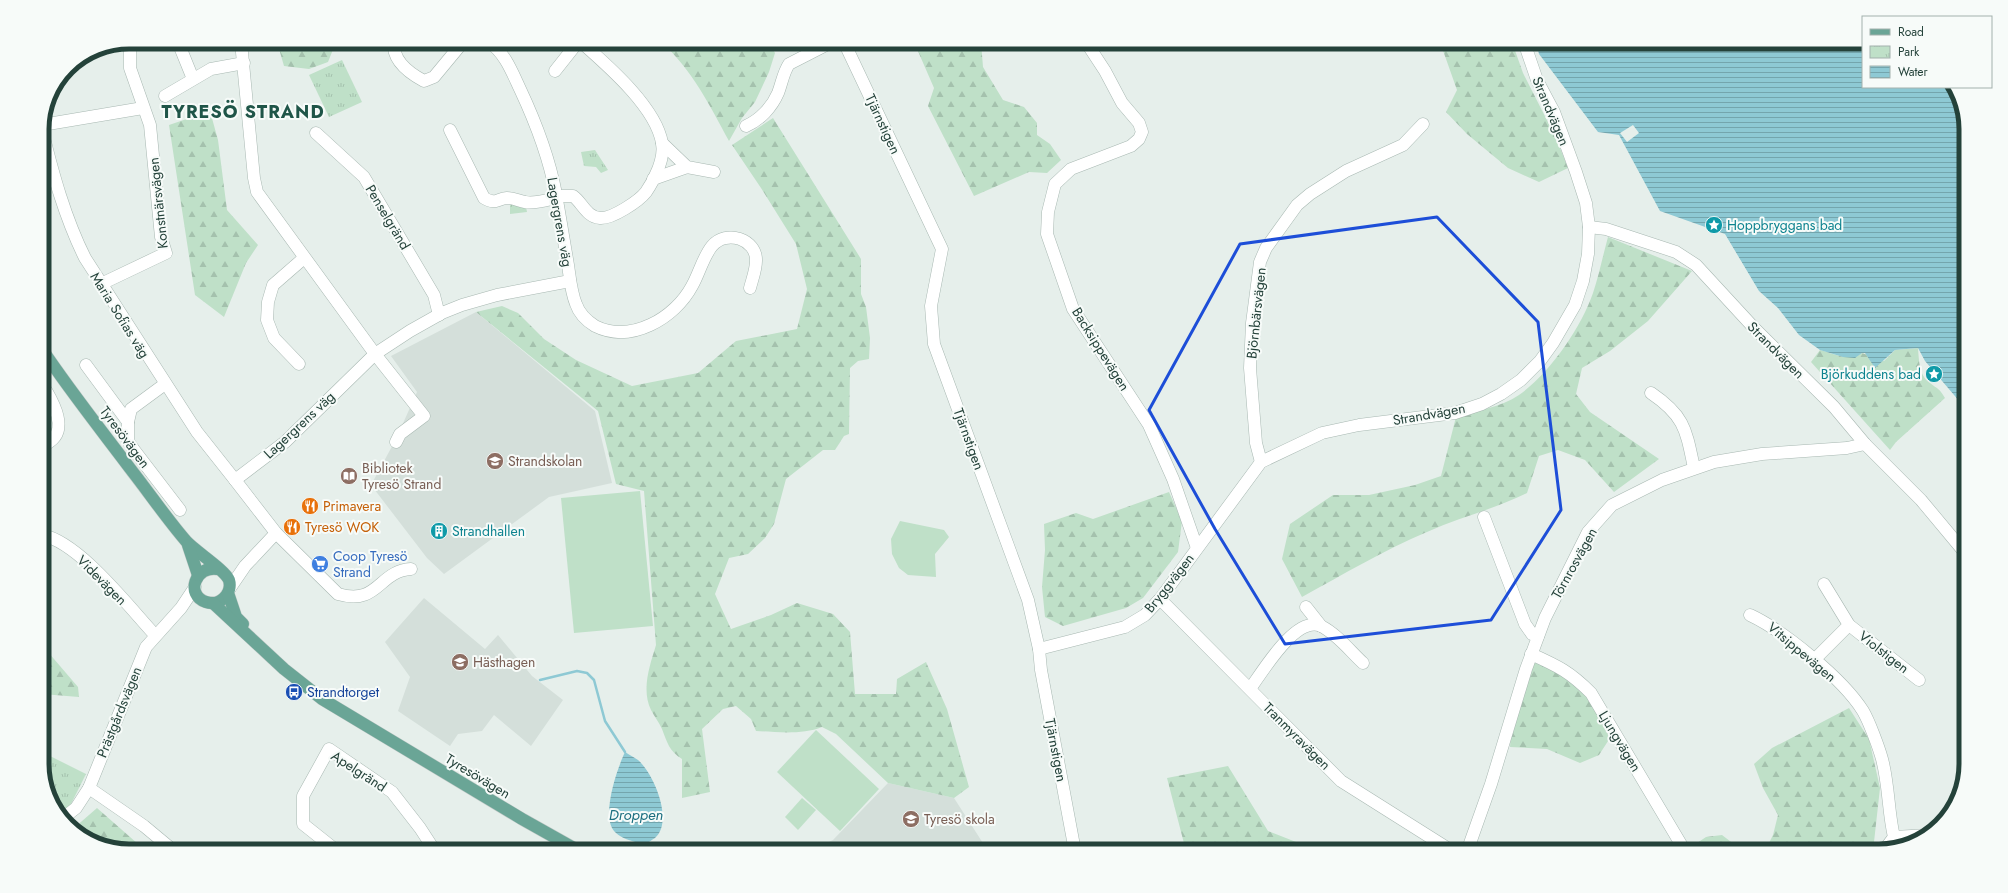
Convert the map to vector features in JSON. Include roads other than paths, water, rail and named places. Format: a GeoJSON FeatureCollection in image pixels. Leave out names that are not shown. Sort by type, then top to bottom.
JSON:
{"type":"FeatureCollection","features":[{"type":"Feature","properties":{"kind":"main road","name":"Tyresövägen"},"geometry":{"type":"LineString","coordinates":[[49,359],[108,439],[187,542],[221,571],[229,581],[229,590],[236,617],[287,664],[363,725]]}},
{"type":"Feature","properties":{"kind":"main road","name":"Tyresövägen"},"geometry":{"type":"LineString","coordinates":[[187,542],[198,575]]}},
{"type":"Feature","properties":{"kind":"main road"},"geometry":{"type":"LineString","coordinates":[[195,587],[198,575],[207,569],[221,571]]}},
{"type":"Feature","properties":{"kind":"main road","name":"Tyresövägen"},"geometry":{"type":"LineString","coordinates":[[195,587],[198,596],[207,602],[284,669],[322,699],[363,725],[567,844]]}},
{"type":"Feature","properties":{"kind":"main road"},"geometry":{"type":"LineString","coordinates":[[207,602],[220,601],[229,590]]}},
{"type":"Feature","properties":{"kind":"street","name":"Konstnärsvägen"},"geometry":{"type":"LineString","coordinates":[[101,284],[166,253],[161,237],[150,125],[130,68],[130,49]]}},
{"type":"Feature","properties":{"kind":"street"},"geometry":{"type":"LineString","coordinates":[[181,49],[193,79]]}},
{"type":"Feature","properties":{"kind":"street"},"geometry":{"type":"LineString","coordinates":[[242,49],[254,178],[257,192],[375,354],[424,416],[400,434],[396,442]]}},
{"type":"Feature","properties":{"kind":"street"},"geometry":{"type":"LineString","coordinates":[[394,49],[403,67],[424,81],[434,77],[457,49]]}},
{"type":"Feature","properties":{"kind":"street","name":"Lagergrens väg"},"geometry":{"type":"LineString","coordinates":[[235,480],[285,442],[375,354],[439,315],[462,305],[497,294],[570,281],[556,197],[545,148],[536,124],[504,57],[496,49]]}},
{"type":"Feature","properties":{"kind":"street"},"geometry":{"type":"LineString","coordinates":[[555,71],[574,49]]}},
{"type":"Feature","properties":{"kind":"street"},"geometry":{"type":"LineString","coordinates":[[450,130],[484,198],[490,202],[496,202],[506,198],[525,202],[534,202],[556,197],[573,196],[590,214],[601,219],[611,217],[645,193],[661,160],[662,143],[657,128],[650,115],[629,88],[609,66],[588,49]]}},
{"type":"Feature","properties":{"kind":"street"},"geometry":{"type":"LineString","coordinates":[[746,126],[757,121],[771,104],[777,93],[784,71],[789,64],[818,49]]}},
{"type":"Feature","properties":{"kind":"street","name":"Tjärnstigen"},"geometry":{"type":"LineString","coordinates":[[847,49],[942,249],[931,306],[934,344],[1028,600],[1039,648],[1041,670],[1074,844]]}},
{"type":"Feature","properties":{"kind":"street","name":"Backsippevägen"},"geometry":{"type":"LineString","coordinates":[[1091,49],[1105,71],[1122,103],[1139,123],[1142,132],[1139,139],[1131,146],[1071,169],[1055,184],[1048,212],[1047,234],[1073,309],[1149,425],[1173,479],[1197,548]]}},
{"type":"Feature","properties":{"kind":"street","name":"Strandvägen"},"geometry":{"type":"LineString","coordinates":[[1261,462],[1322,433],[1359,425],[1455,413],[1482,404],[1501,394],[1521,380],[1540,361],[1575,306],[1585,274],[1588,254],[1589,227],[1586,203],[1576,172],[1554,112],[1537,80],[1526,49]]}},
{"type":"Feature","properties":{"kind":"street"},"geometry":{"type":"LineString","coordinates":[[164,96],[211,69],[244,63]]}},
{"type":"Feature","properties":{"kind":"street"},"geometry":{"type":"LineString","coordinates":[[49,124],[143,108]]}},
{"type":"Feature","properties":{"kind":"street","name":"Björnbärsvägen"},"geometry":{"type":"LineString","coordinates":[[1261,462],[1256,443],[1250,368],[1252,323],[1260,262],[1266,248],[1297,205],[1310,194],[1346,171],[1403,145],[1423,124]]}},
{"type":"Feature","properties":{"kind":"street","name":"Penselgränd"},"geometry":{"type":"LineString","coordinates":[[316,133],[364,177],[434,295],[439,315]]}},
{"type":"Feature","properties":{"kind":"street"},"geometry":{"type":"LineString","coordinates":[[662,143],[687,167]]}},
{"type":"Feature","properties":{"kind":"street","name":"Maria Sofias väg"},"geometry":{"type":"LineString","coordinates":[[49,157],[76,240],[101,284],[197,432],[235,480]]}},
{"type":"Feature","properties":{"kind":"street"},"geometry":{"type":"LineString","coordinates":[[653,179],[687,167],[714,172]]}},
{"type":"Feature","properties":{"kind":"street","name":"Strandvägen"},"geometry":{"type":"LineString","coordinates":[[1589,227],[1606,229],[1676,252],[1693,262],[1707,275],[1755,329],[1834,407],[1865,444],[1920,500],[1959,546]]}},
{"type":"Feature","properties":{"kind":"street"},"geometry":{"type":"LineString","coordinates":[[570,281],[576,304],[586,320],[593,325],[612,332],[649,326],[661,319],[685,298],[712,246],[720,239],[730,237],[740,238],[750,245],[754,253],[756,261],[750,288]]}},
{"type":"Feature","properties":{"kind":"street"},"geometry":{"type":"LineString","coordinates":[[299,364],[274,338],[267,320],[268,302],[273,285],[304,258]]}},
{"type":"Feature","properties":{"kind":"street"},"geometry":{"type":"LineString","coordinates":[[86,365],[128,422]]}},
{"type":"Feature","properties":{"kind":"street"},"geometry":{"type":"LineString","coordinates":[[165,384],[131,409],[128,422],[128,440],[180,510]]}},
{"type":"Feature","properties":{"kind":"street"},"geometry":{"type":"LineString","coordinates":[[1652,393],[1663,401],[1682,421],[1687,434],[1694,468]]}},
{"type":"Feature","properties":{"kind":"street"},"geometry":{"type":"LineString","coordinates":[[49,395],[59,423],[58,431],[53,439],[49,442]]}},
{"type":"Feature","properties":{"kind":"street","name":"Törnrosvägen"},"geometry":{"type":"LineString","coordinates":[[1470,844],[1538,636],[1567,570],[1588,532],[1612,505],[1662,480],[1694,468],[1728,459],[1762,454],[1846,448],[1865,444]]}},
{"type":"Feature","properties":{"kind":"street","name":"Bryggvägen"},"geometry":{"type":"LineString","coordinates":[[1039,648],[1125,627],[1145,615],[1160,599],[1261,462]]}},
{"type":"Feature","properties":{"kind":"street"},"geometry":{"type":"LineString","coordinates":[[235,480],[276,533],[338,594],[351,597],[366,595],[392,575],[411,569]]}},
{"type":"Feature","properties":{"kind":"street"},"geometry":{"type":"LineString","coordinates":[[1484,517],[1526,624],[1532,634],[1538,636]]}},
{"type":"Feature","properties":{"kind":"street"},"geometry":{"type":"LineString","coordinates":[[229,590],[245,566],[276,533]]}},
{"type":"Feature","properties":{"kind":"street","name":"Videvägen"},"geometry":{"type":"LineString","coordinates":[[49,538],[64,543],[90,565],[155,635]]}},
{"type":"Feature","properties":{"kind":"street"},"geometry":{"type":"LineString","coordinates":[[221,571],[245,566]]}},
{"type":"Feature","properties":{"kind":"street","name":"Violstigen"},"geometry":{"type":"LineString","coordinates":[[1824,584],[1849,625],[1919,680]]}},
{"type":"Feature","properties":{"kind":"street","name":"Prästgårdsvägen"},"geometry":{"type":"LineString","coordinates":[[67,815],[76,808],[89,788],[146,647],[155,635],[181,608],[195,587]]}},
{"type":"Feature","properties":{"kind":"street","name":"Tranmyravägen"},"geometry":{"type":"LineString","coordinates":[[1160,599],[1341,781],[1441,844]]}},
{"type":"Feature","properties":{"kind":"street","name":"Prästgårdsvägen"},"geometry":{"type":"LineString","coordinates":[[181,608],[207,602]]}},
{"type":"Feature","properties":{"kind":"street"},"geometry":{"type":"LineString","coordinates":[[1306,607],[1320,626]]}},
{"type":"Feature","properties":{"kind":"street","name":"Vitsippevägen"},"geometry":{"type":"LineString","coordinates":[[1750,615],[1764,621],[1815,659],[1839,683],[1863,711],[1882,759],[1894,837]]}},
{"type":"Feature","properties":{"kind":"street"},"geometry":{"type":"LineString","coordinates":[[1250,689],[1282,646],[1295,632],[1302,627],[1312,624],[1320,626],[1328,631],[1363,663]]}},
{"type":"Feature","properties":{"kind":"street","name":"Violstigen"},"geometry":{"type":"LineString","coordinates":[[1815,659],[1849,625]]}},
{"type":"Feature","properties":{"kind":"street","name":"Ljungvägen"},"geometry":{"type":"LineString","coordinates":[[1531,654],[1572,674],[1591,693],[1681,844]]}},
{"type":"Feature","properties":{"kind":"street","name":"Apelgränd"},"geometry":{"type":"LineString","coordinates":[[327,844],[303,824],[303,796],[329,749],[392,792],[430,844]]}},
{"type":"Feature","properties":{"kind":"street"},"geometry":{"type":"LineString","coordinates":[[89,788],[144,826],[166,844]]}},
{"type":"Feature","properties":{"kind":"street"},"geometry":{"type":"LineString","coordinates":[[1890,843],[1894,837],[1915,836]]}},
{"type":"Feature","properties":{"kind":"water"},"geometry":{"type":"Polygon","coordinates":[[[1538,49],[1862,49],[1862,88],[1948,88],[1955,103],[1959,123],[1959,401],[1925,361],[1918,348],[1895,350],[1875,368],[1865,353],[1862,353],[1855,358],[1843,357],[1820,350],[1799,335],[1778,308],[1759,291],[1725,234],[1660,211],[1619,135],[1598,132],[1539,54],[1538,49]]]}},
{"type":"Feature","properties":{"kind":"water","name":"Droppen"},"geometry":{"type":"Polygon","coordinates":[[[625,752],[638,760],[650,776],[660,798],[663,821],[655,838],[646,844],[642,844],[618,835],[612,828],[609,811],[610,801],[618,769],[625,752]]]}},
{"type":"Feature","properties":{"kind":"waterway"},"geometry":{"type":"LineString","coordinates":[[540,680],[577,671],[587,673],[594,680],[605,721],[625,752]]}},
{"type":"Feature","properties":{"kind":"place","name":"Hoppbryggans bad"},"geometry":{"type":"Point","coordinates":[1714,225]}},
{"type":"Feature","properties":{"kind":"place","name":"Björkuddens bad"},"geometry":{"type":"Point","coordinates":[1934,374]}},
{"type":"Feature","properties":{"kind":"place","name":"Strandskolan"},"geometry":{"type":"Point","coordinates":[495,461]}},
{"type":"Feature","properties":{"kind":"place","name":"Bibliotek Tyresö Strand"},"geometry":{"type":"Point","coordinates":[349,476]}},
{"type":"Feature","properties":{"kind":"place","name":"Primavera"},"geometry":{"type":"Point","coordinates":[310,506]}},
{"type":"Feature","properties":{"kind":"place","name":"Tyresö WOK"},"geometry":{"type":"Point","coordinates":[292,527]}},
{"type":"Feature","properties":{"kind":"place","name":"Strandhallen"},"geometry":{"type":"Point","coordinates":[439,531]}},
{"type":"Feature","properties":{"kind":"place","name":"Coop Tyresö Strand"},"geometry":{"type":"Point","coordinates":[320,564]}},
{"type":"Feature","properties":{"kind":"place","name":"Hästhagen"},"geometry":{"type":"Point","coordinates":[460,662]}},
{"type":"Feature","properties":{"kind":"place","name":"Strandtorget"},"geometry":{"type":"Point","coordinates":[294,692]}},
{"type":"Feature","properties":{"kind":"place","name":"Tyresö skola"},"geometry":{"type":"Point","coordinates":[911,819]}},
{"type":"Feature","properties":{"kind":"district","name":"TYRESÖ STRAND"},"geometry":{"type":"Point","coordinates":[243,112]}}]}
